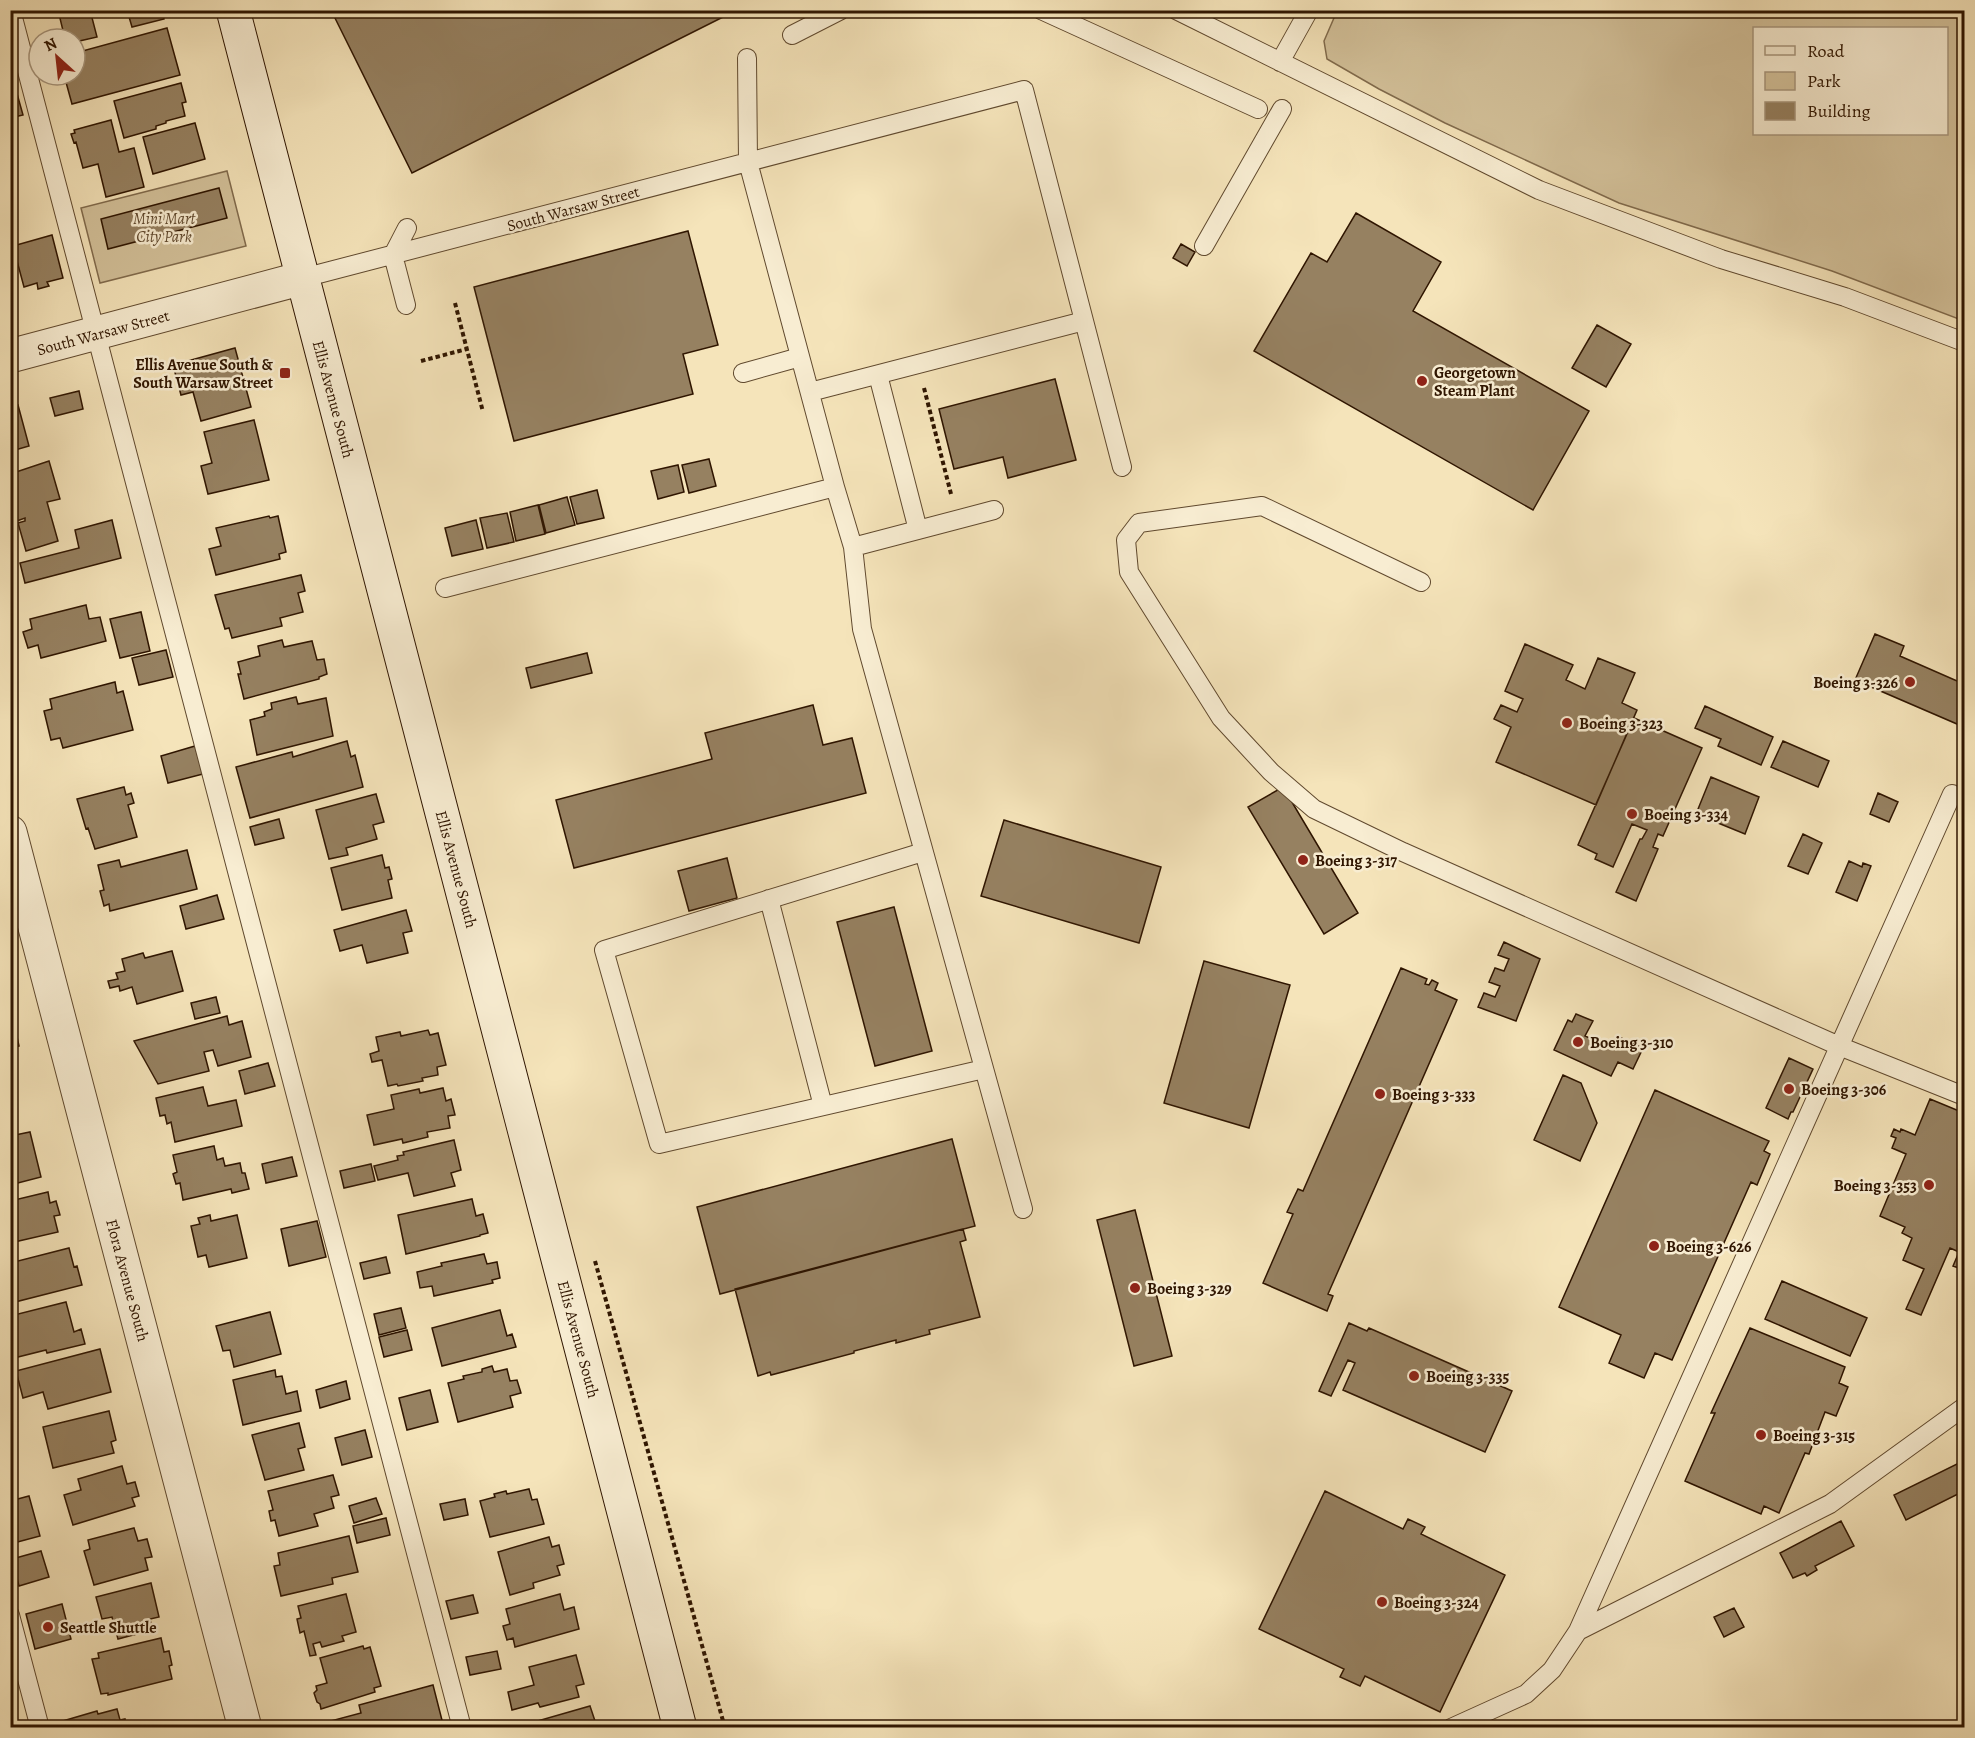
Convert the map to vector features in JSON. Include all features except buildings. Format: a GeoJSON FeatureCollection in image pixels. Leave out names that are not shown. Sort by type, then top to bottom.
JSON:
{"type":"FeatureCollection","features":[{"type":"Feature","properties":{"kind":"street","name":"Ellis Avenue South"},"geometry":{"type":"LineString","coordinates":[[233,10],[680,1728]]}},
{"type":"Feature","properties":{"kind":"street","name":"South Warsaw Street"},"geometry":{"type":"LineString","coordinates":[[10,356],[303,278]]}},
{"type":"Feature","properties":{"kind":"street","name":"Flora Avenue South"},"geometry":{"type":"LineString","coordinates":[[10,832],[245,1728]]}},
{"type":"Feature","properties":{"kind":"lane"},"geometry":{"type":"LineString","coordinates":[[11,10],[462,1728]]}},
{"type":"Feature","properties":{"kind":"lane"},"geometry":{"type":"LineString","coordinates":[[792,35],[841,10]]}},
{"type":"Feature","properties":{"kind":"lane"},"geometry":{"type":"LineString","coordinates":[[1041,10],[1258,109]]}},
{"type":"Feature","properties":{"kind":"lane"},"geometry":{"type":"LineString","coordinates":[[1176,10],[1539,190],[1721,259],[1845,297],[1965,342]]}},
{"type":"Feature","properties":{"kind":"lane"},"geometry":{"type":"LineString","coordinates":[[1280,62],[1301,16]]}},
{"type":"Feature","properties":{"kind":"lane"},"geometry":{"type":"LineString","coordinates":[[747,58],[748,162],[853,547],[862,629],[1023,1209]]}},
{"type":"Feature","properties":{"kind":"lane","name":"South Warsaw Street"},"geometry":{"type":"LineString","coordinates":[[303,278],[748,162],[834,148],[1024,90],[1084,321]]}},
{"type":"Feature","properties":{"kind":"lane"},"geometry":{"type":"LineString","coordinates":[[1204,246],[1282,109]]}},
{"type":"Feature","properties":{"kind":"lane"},"geometry":{"type":"LineString","coordinates":[[406,305],[393,255],[407,228]]}},
{"type":"Feature","properties":{"kind":"lane"},"geometry":{"type":"LineString","coordinates":[[810,392],[1084,321],[1122,467]]}},
{"type":"Feature","properties":{"kind":"lane"},"geometry":{"type":"LineString","coordinates":[[743,373],[800,357]]}},
{"type":"Feature","properties":{"kind":"lane"},"geometry":{"type":"LineString","coordinates":[[878,375],[918,530]]}},
{"type":"Feature","properties":{"kind":"lane"},"geometry":{"type":"LineString","coordinates":[[445,588],[835,487]]}},
{"type":"Feature","properties":{"kind":"lane"},"geometry":{"type":"LineString","coordinates":[[1421,582],[1262,506],[1139,523],[1126,540],[1129,572],[1221,718],[1271,772],[1314,809],[1413,856],[1839,1046],[1965,1096]]}},
{"type":"Feature","properties":{"kind":"lane"},"geometry":{"type":"LineString","coordinates":[[853,547],[994,510]]}},
{"type":"Feature","properties":{"kind":"lane"},"geometry":{"type":"LineString","coordinates":[[1451,1728],[1526,1694],[1552,1670],[1578,1631],[1952,794]]}},
{"type":"Feature","properties":{"kind":"lane"},"geometry":{"type":"LineString","coordinates":[[923,852],[604,950],[659,1144],[984,1069]]}},
{"type":"Feature","properties":{"kind":"lane"},"geometry":{"type":"LineString","coordinates":[[769,899],[823,1106]]}},
{"type":"Feature","properties":{"kind":"lane"},"geometry":{"type":"LineString","coordinates":[[1578,1631],[1830,1504],[1965,1407]]}},
{"type":"Feature","properties":{"kind":"lane"},"geometry":{"type":"LineString","coordinates":[[10,1615],[40,1728]]}},
{"type":"Feature","properties":{"kind":"path"},"geometry":{"type":"LineString","coordinates":[[455,303],[483,412]]}},
{"type":"Feature","properties":{"kind":"path"},"geometry":{"type":"LineString","coordinates":[[421,361],[467,349]]}},
{"type":"Feature","properties":{"kind":"path"},"geometry":{"type":"LineString","coordinates":[[918,364],[958,520]]}},
{"type":"Feature","properties":{"kind":"green space"},"geometry":{"type":"Polygon","coordinates":[[[1337,11],[1964,11],[1964,321],[1832,271],[1619,203],[1445,123],[1327,59],[1324,41],[1337,11]]]}},
{"type":"Feature","properties":{"kind":"green space","name":"Mini Mart City Park"},"geometry":{"type":"Polygon","coordinates":[[[227,171],[246,246],[100,283],[81,208],[227,171]]]}},
{"type":"Feature","properties":{"kind":"place","name":"Ellis Avenue South & South Warsaw Street"},"geometry":{"type":"Point","coordinates":[285,373]}},
{"type":"Feature","properties":{"kind":"place","name":"Georgetown Steam Plant"},"geometry":{"type":"Point","coordinates":[1422,381]}},
{"type":"Feature","properties":{"kind":"place","name":"Boeing 3-326"},"geometry":{"type":"Point","coordinates":[1910,682]}},
{"type":"Feature","properties":{"kind":"place","name":"Boeing 3-323"},"geometry":{"type":"Point","coordinates":[1567,723]}},
{"type":"Feature","properties":{"kind":"place","name":"Boeing 3-334"},"geometry":{"type":"Point","coordinates":[1632,814]}},
{"type":"Feature","properties":{"kind":"place","name":"Boeing 3-317"},"geometry":{"type":"Point","coordinates":[1303,860]}},
{"type":"Feature","properties":{"kind":"place","name":"Boeing 3-310"},"geometry":{"type":"Point","coordinates":[1578,1042]}},
{"type":"Feature","properties":{"kind":"place","name":"Boeing 3-306"},"geometry":{"type":"Point","coordinates":[1789,1089]}},
{"type":"Feature","properties":{"kind":"place","name":"Boeing 3-333"},"geometry":{"type":"Point","coordinates":[1380,1094]}},
{"type":"Feature","properties":{"kind":"place","name":"Boeing 3-353"},"geometry":{"type":"Point","coordinates":[1929,1185]}},
{"type":"Feature","properties":{"kind":"place","name":"Boeing 3-626"},"geometry":{"type":"Point","coordinates":[1654,1246]}},
{"type":"Feature","properties":{"kind":"place","name":"Boeing 3-329"},"geometry":{"type":"Point","coordinates":[1135,1288]}},
{"type":"Feature","properties":{"kind":"place","name":"Boeing 3-335"},"geometry":{"type":"Point","coordinates":[1414,1376]}},
{"type":"Feature","properties":{"kind":"place","name":"Boeing 3-315"},"geometry":{"type":"Point","coordinates":[1761,1435]}},
{"type":"Feature","properties":{"kind":"place","name":"Boeing 3-324"},"geometry":{"type":"Point","coordinates":[1382,1602]}},
{"type":"Feature","properties":{"kind":"place","name":"Seattle Shuttle"},"geometry":{"type":"Point","coordinates":[48,1627]}}]}
